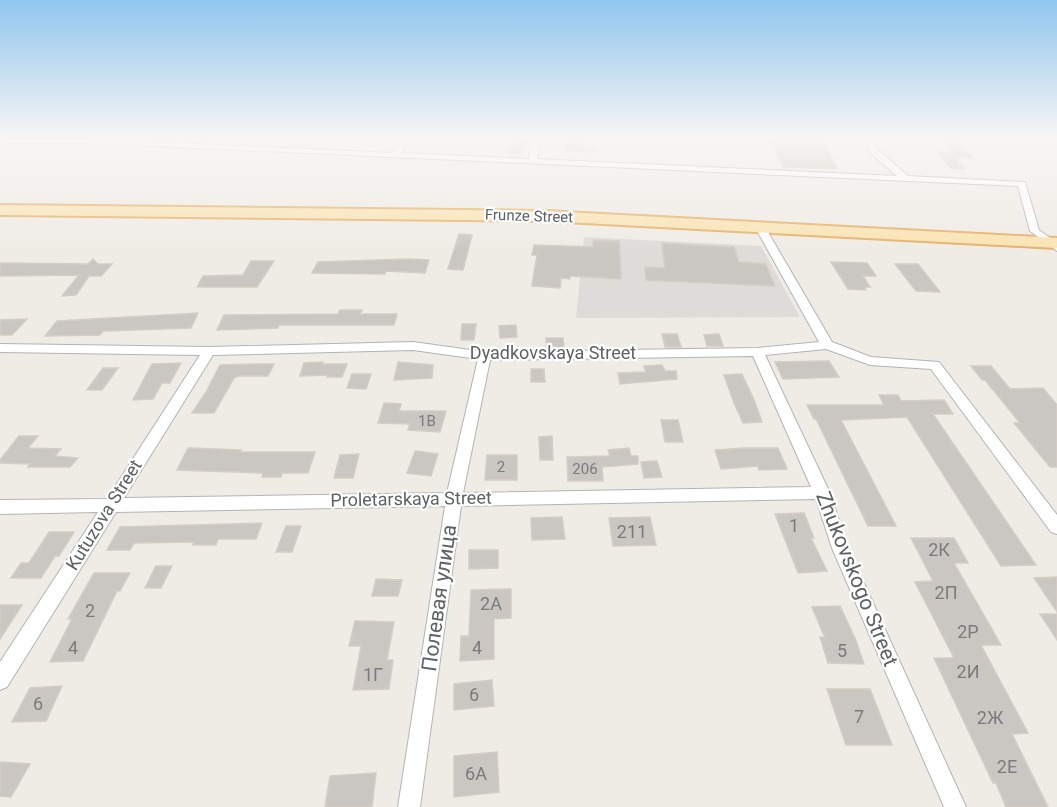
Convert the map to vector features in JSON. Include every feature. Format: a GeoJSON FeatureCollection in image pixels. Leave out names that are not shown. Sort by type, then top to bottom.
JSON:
{"type":"FeatureCollection","features":[{"type":"Feature","properties":{"kind":"main road","name":"Frunze Street"},"geometry":{"type":"LineString","coordinates":[[0,210],[534,215],[1054,244]]}},
{"type":"Feature","properties":{"kind":"street"},"geometry":{"type":"LineString","coordinates":[[874,177],[1022,183],[1035,231],[1054,244]]}},
{"type":"Feature","properties":{"kind":"street"},"geometry":{"type":"LineString","coordinates":[[760,227],[827,345],[870,361],[935,365],[1057,527]]}},
{"type":"Feature","properties":{"kind":"street","name":"Dyadkovskaya Street"},"geometry":{"type":"LineString","coordinates":[[0,348],[209,351],[413,346],[485,356],[757,352],[827,345]]}},
{"type":"Feature","properties":{"kind":"street","name":"Kutuzova Street"},"geometry":{"type":"LineString","coordinates":[[0,680],[209,351]]}},
{"type":"Feature","properties":{"kind":"street","name":"Zhukovskogo Street"},"geometry":{"type":"LineString","coordinates":[[757,352],[822,493],[840,548],[955,807]]}},
{"type":"Feature","properties":{"kind":"street","name":"Полевая улица"},"geometry":{"type":"LineString","coordinates":[[409,807],[454,498],[485,356]]}},
{"type":"Feature","properties":{"kind":"street","name":"Proletarskaya Street"},"geometry":{"type":"LineString","coordinates":[[0,507],[822,493]]}},
{"type":"Feature","properties":{"kind":"shaded area"},"geometry":{"type":"Polygon","coordinates":[[[584,237],[761,246],[800,317],[576,318],[584,237]]]}},
{"type":"Feature","properties":{"kind":"building"},"geometry":{"type":"Polygon","coordinates":[[[459,234],[472,235],[463,270],[448,269],[459,234]]]}},
{"type":"Feature","properties":{"kind":"building"},"geometry":{"type":"Polygon","coordinates":[[[593,240],[619,241],[621,279],[570,276],[570,279],[561,278],[560,288],[532,286],[537,255],[532,255],[534,245],[593,247],[593,240]]]}},
{"type":"Feature","properties":{"kind":"building"},"geometry":{"type":"Polygon","coordinates":[[[662,243],[734,247],[739,262],[766,264],[775,286],[646,280],[645,267],[665,268],[662,243]]]}},
{"type":"Feature","properties":{"kind":"building"},"geometry":{"type":"Polygon","coordinates":[[[93,259],[98,264],[112,264],[101,276],[89,276],[76,295],[62,296],[79,275],[0,276],[0,263],[88,264],[93,259]]]}},
{"type":"Feature","properties":{"kind":"building"},"geometry":{"type":"Polygon","coordinates":[[[429,260],[425,273],[386,271],[385,274],[312,273],[318,262],[429,260]]]}},
{"type":"Feature","properties":{"kind":"building"},"geometry":{"type":"Polygon","coordinates":[[[251,261],[274,261],[257,287],[197,287],[203,276],[243,275],[251,261]]]}},
{"type":"Feature","properties":{"kind":"building"},"geometry":{"type":"Polygon","coordinates":[[[831,262],[867,263],[876,276],[863,276],[870,287],[864,287],[866,290],[848,289],[831,262]]]}},
{"type":"Feature","properties":{"kind":"building"},"geometry":{"type":"Polygon","coordinates":[[[895,264],[918,264],[940,292],[916,291],[895,264]]]}},
{"type":"Feature","properties":{"kind":"building"},"geometry":{"type":"Polygon","coordinates":[[[340,310],[362,310],[360,314],[397,314],[394,325],[279,325],[278,328],[217,330],[224,315],[338,314],[340,310]]]}},
{"type":"Feature","properties":{"kind":"building"},"geometry":{"type":"Polygon","coordinates":[[[198,313],[191,328],[103,331],[100,335],[45,336],[57,321],[198,313]]]}},
{"type":"Feature","properties":{"kind":"building"},"geometry":{"type":"Polygon","coordinates":[[[27,319],[12,335],[0,335],[0,320],[27,319]]]}},
{"type":"Feature","properties":{"kind":"building"},"geometry":{"type":"Polygon","coordinates":[[[462,324],[476,324],[474,340],[461,340],[462,324]]]}},
{"type":"Feature","properties":{"kind":"building"},"geometry":{"type":"Polygon","coordinates":[[[516,325],[517,337],[500,338],[499,326],[516,325]]]}},
{"type":"Feature","properties":{"kind":"building"},"geometry":{"type":"Polygon","coordinates":[[[662,334],[677,334],[681,347],[665,347],[662,334]]]}},
{"type":"Feature","properties":{"kind":"building"},"geometry":{"type":"Polygon","coordinates":[[[719,334],[723,346],[707,346],[704,335],[719,334]]]}},
{"type":"Feature","properties":{"kind":"building"},"geometry":{"type":"Polygon","coordinates":[[[546,338],[563,338],[564,349],[546,349],[546,338]]]}},
{"type":"Feature","properties":{"kind":"building"},"geometry":{"type":"Polygon","coordinates":[[[829,361],[839,377],[783,379],[775,362],[829,361]]]}},
{"type":"Feature","properties":{"kind":"building"},"geometry":{"type":"Polygon","coordinates":[[[323,362],[322,364],[347,364],[342,377],[300,376],[304,363],[323,362]]]}},
{"type":"Feature","properties":{"kind":"building"},"geometry":{"type":"Polygon","coordinates":[[[398,362],[433,365],[432,378],[394,380],[398,362]]]}},
{"type":"Feature","properties":{"kind":"building"},"geometry":{"type":"Polygon","coordinates":[[[181,363],[170,383],[162,383],[153,399],[133,400],[152,364],[181,363]]]}},
{"type":"Feature","properties":{"kind":"building"},"geometry":{"type":"Polygon","coordinates":[[[274,364],[268,376],[234,378],[214,413],[192,413],[220,365],[274,364]]]}},
{"type":"Feature","properties":{"kind":"building"},"geometry":{"type":"Polygon","coordinates":[[[662,365],[665,371],[676,371],[677,379],[620,384],[618,373],[646,372],[644,366],[662,365]]]}},
{"type":"Feature","properties":{"kind":"building"},"geometry":{"type":"Polygon","coordinates":[[[971,366],[991,366],[1010,389],[1043,388],[1057,405],[1057,467],[1050,467],[1014,423],[1020,423],[971,366]]]}},
{"type":"Feature","properties":{"kind":"building"},"geometry":{"type":"Polygon","coordinates":[[[103,368],[118,368],[102,390],[87,390],[103,368]]]}},
{"type":"Feature","properties":{"kind":"building"},"geometry":{"type":"Polygon","coordinates":[[[531,369],[544,369],[545,382],[531,382],[531,369]]]}},
{"type":"Feature","properties":{"kind":"building"},"geometry":{"type":"Polygon","coordinates":[[[352,374],[371,374],[366,389],[347,388],[352,374]]]}},
{"type":"Feature","properties":{"kind":"building"},"geometry":{"type":"Polygon","coordinates":[[[742,374],[762,422],[743,423],[734,403],[724,375],[742,374]]]}},
{"type":"Feature","properties":{"kind":"building"},"geometry":{"type":"Polygon","coordinates":[[[879,395],[898,395],[901,401],[944,400],[953,414],[933,414],[1036,565],[1001,566],[907,417],[841,420],[896,526],[868,526],[807,405],[884,405],[879,395]]]}},
{"type":"Feature","properties":{"kind":"building"},"geometry":{"type":"Polygon","coordinates":[[[384,403],[401,404],[399,411],[446,411],[440,432],[408,430],[410,424],[378,423],[384,403]]]}},
{"type":"Feature","properties":{"kind":"building"},"geometry":{"type":"Polygon","coordinates":[[[661,420],[678,420],[683,442],[665,442],[661,420]]]}},
{"type":"Feature","properties":{"kind":"building"},"geometry":{"type":"Polygon","coordinates":[[[19,436],[38,436],[28,448],[61,449],[55,456],[78,458],[70,467],[28,467],[30,464],[0,463],[19,436]]]}},
{"type":"Feature","properties":{"kind":"building"},"geometry":{"type":"Polygon","coordinates":[[[552,436],[553,460],[540,460],[539,437],[552,436]]]}},
{"type":"Feature","properties":{"kind":"building"},"geometry":{"type":"Polygon","coordinates":[[[188,448],[241,450],[240,452],[315,452],[308,473],[282,473],[281,477],[262,477],[263,473],[177,470],[188,448]]]}},
{"type":"Feature","properties":{"kind":"building"},"geometry":{"type":"Polygon","coordinates":[[[629,448],[631,456],[638,456],[638,464],[602,467],[603,481],[568,481],[567,457],[610,456],[608,450],[629,448]]]}},
{"type":"Feature","properties":{"kind":"building"},"geometry":{"type":"Polygon","coordinates":[[[778,448],[787,469],[759,470],[757,466],[721,469],[715,450],[778,448]]]}},
{"type":"Feature","properties":{"kind":"building"},"geometry":{"type":"Polygon","coordinates":[[[415,451],[438,454],[431,476],[407,473],[415,451]]]}},
{"type":"Feature","properties":{"kind":"building"},"geometry":{"type":"Polygon","coordinates":[[[359,454],[353,478],[334,478],[340,455],[359,454]]]}},
{"type":"Feature","properties":{"kind":"building"},"geometry":{"type":"Polygon","coordinates":[[[487,455],[517,455],[517,480],[485,480],[487,455]]]}},
{"type":"Feature","properties":{"kind":"building"},"geometry":{"type":"Polygon","coordinates":[[[657,461],[662,477],[644,478],[641,462],[657,461]]]}},
{"type":"Feature","properties":{"kind":"building"},"geometry":{"type":"Polygon","coordinates":[[[804,513],[814,538],[811,538],[827,571],[798,573],[775,514],[804,513]]]}},
{"type":"Feature","properties":{"kind":"building"},"geometry":{"type":"Polygon","coordinates":[[[562,517],[565,539],[532,540],[531,518],[562,517]]]}},
{"type":"Feature","properties":{"kind":"building"},"geometry":{"type":"Polygon","coordinates":[[[650,517],[656,545],[613,546],[609,518],[650,517]]]}},
{"type":"Feature","properties":{"kind":"building"},"geometry":{"type":"Polygon","coordinates":[[[262,523],[256,539],[218,539],[216,545],[193,545],[194,542],[134,543],[130,550],[107,550],[120,527],[262,523]]]}},
{"type":"Feature","properties":{"kind":"building"},"geometry":{"type":"Polygon","coordinates":[[[286,526],[301,526],[292,552],[276,552],[286,526]]]}},
{"type":"Feature","properties":{"kind":"building"},"geometry":{"type":"Polygon","coordinates":[[[49,532],[74,532],[59,556],[55,556],[41,578],[11,578],[21,563],[29,563],[49,532]]]}},
{"type":"Feature","properties":{"kind":"building"},"geometry":{"type":"Polygon","coordinates":[[[911,538],[954,538],[968,563],[954,563],[1001,645],[981,645],[1028,733],[1012,734],[1048,807],[1006,807],[996,783],[993,783],[934,658],[954,658],[915,582],[933,581],[911,538]]]}},
{"type":"Feature","properties":{"kind":"building"},"geometry":{"type":"Polygon","coordinates":[[[469,550],[498,550],[498,568],[469,569],[469,550]]]}},
{"type":"Feature","properties":{"kind":"building"},"geometry":{"type":"Polygon","coordinates":[[[156,566],[172,566],[161,588],[145,588],[156,566]]]}},
{"type":"Feature","properties":{"kind":"building"},"geometry":{"type":"Polygon","coordinates":[[[94,573],[130,573],[120,591],[117,591],[83,661],[50,662],[72,619],[68,619],[94,573]]]}},
{"type":"Feature","properties":{"kind":"building"},"geometry":{"type":"Polygon","coordinates":[[[1057,577],[1057,612],[1034,578],[1057,577]]]}},
{"type":"Feature","properties":{"kind":"building"},"geometry":{"type":"Polygon","coordinates":[[[376,579],[402,580],[398,596],[372,596],[376,579]]]}},
{"type":"Feature","properties":{"kind":"building"},"geometry":{"type":"Polygon","coordinates":[[[511,589],[511,618],[494,619],[494,659],[460,661],[461,636],[469,636],[471,590],[511,589]]]}},
{"type":"Feature","properties":{"kind":"building"},"geometry":{"type":"Polygon","coordinates":[[[0,605],[22,605],[0,639],[0,605]]]}},
{"type":"Feature","properties":{"kind":"building"},"geometry":{"type":"Polygon","coordinates":[[[840,606],[864,664],[828,663],[820,637],[825,638],[812,607],[840,606]]]}},
{"type":"Feature","properties":{"kind":"building"},"geometry":{"type":"Polygon","coordinates":[[[1040,614],[1057,614],[1057,640],[1040,614]]]}},
{"type":"Feature","properties":{"kind":"building"},"geometry":{"type":"Polygon","coordinates":[[[355,621],[394,622],[387,660],[393,660],[389,689],[353,690],[361,646],[349,646],[355,621]]]}},
{"type":"Feature","properties":{"kind":"building"},"geometry":{"type":"Polygon","coordinates":[[[492,680],[494,706],[454,710],[454,684],[492,680]]]}},
{"type":"Feature","properties":{"kind":"building"},"geometry":{"type":"Polygon","coordinates":[[[62,686],[46,721],[12,722],[30,688],[62,686]]]}},
{"type":"Feature","properties":{"kind":"building"},"geometry":{"type":"Polygon","coordinates":[[[827,689],[870,689],[892,745],[846,745],[827,689]]]}},
{"type":"Feature","properties":{"kind":"building"},"geometry":{"type":"Polygon","coordinates":[[[497,752],[499,792],[454,797],[454,756],[497,752]]]}},
{"type":"Feature","properties":{"kind":"building"},"geometry":{"type":"Polygon","coordinates":[[[0,762],[30,764],[11,797],[0,796],[0,762]]]}},
{"type":"Feature","properties":{"kind":"building"},"geometry":{"type":"Polygon","coordinates":[[[376,773],[372,807],[325,807],[330,776],[376,773]]]}}]}
